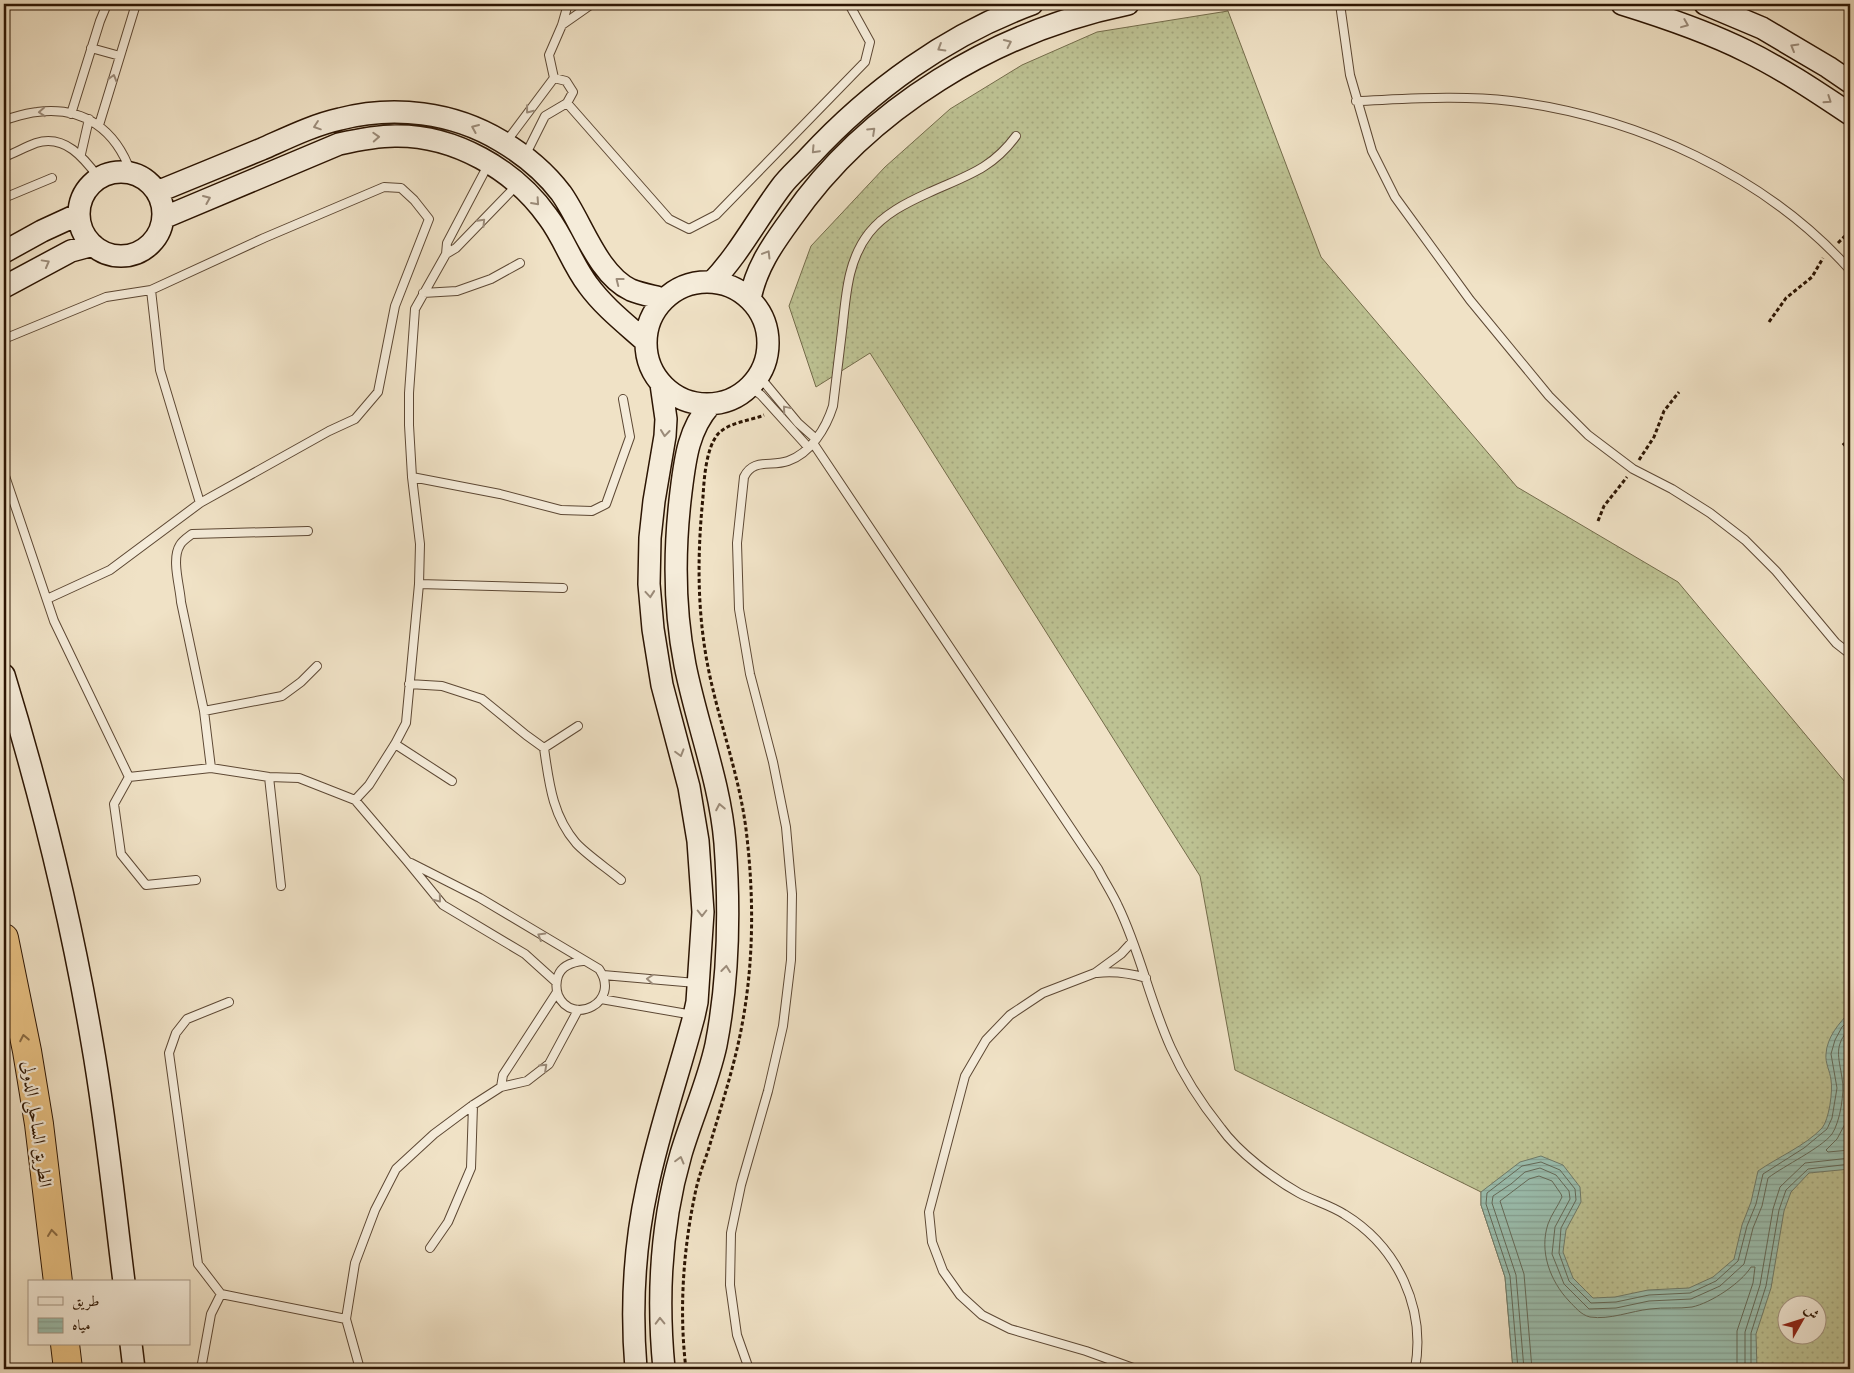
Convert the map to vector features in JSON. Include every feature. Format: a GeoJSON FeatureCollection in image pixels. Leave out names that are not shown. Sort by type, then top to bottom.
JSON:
{"type":"FeatureCollection","features":[{"type":"Feature","properties":{"kind":"highway","name":"الطريق الساحلى الدولى"},"geometry":{"type":"LineString","coordinates":[[4,938],[27,1051],[39,1124],[58,1280]]}},
{"type":"Feature","properties":{"kind":"highway"},"geometry":{"type":"LineString","coordinates":[[65,1346],[68,1369]]}},
{"type":"Feature","properties":{"kind":"street"},"geometry":{"type":"LineString","coordinates":[[712,282],[738,251],[782,186],[822,142],[866,102],[913,65],[970,32],[1032,4]]}},
{"type":"Feature","properties":{"kind":"street"},"geometry":{"type":"LineString","coordinates":[[750,299],[761,263],[802,203],[839,160],[881,122],[926,89],[981,56],[1038,29],[1099,10],[1128,4]]}},
{"type":"Feature","properties":{"kind":"street"},"geometry":{"type":"LineString","coordinates":[[1622,4],[1682,23],[1747,51],[1808,86],[1850,114]]}},
{"type":"Feature","properties":{"kind":"street"},"geometry":{"type":"LineString","coordinates":[[1705,4],[1762,28],[1828,66],[1850,82]]}},
{"type":"Feature","properties":{"kind":"street"},"geometry":{"type":"LineString","coordinates":[[157,192],[310,129],[339,119],[369,113],[400,112],[430,114],[460,122],[488,134],[515,150],[539,169],[560,191],[596,254],[605,268],[617,280],[630,289],[664,299]]}},
{"type":"Feature","properties":{"kind":"street"},"geometry":{"type":"LineString","coordinates":[[163,218],[311,154],[339,144],[367,138],[396,136],[426,139],[454,146],[503,172],[547,215],[588,285],[600,300],[646,341]]}},
{"type":"Feature","properties":{"kind":"street"},"geometry":{"type":"LineString","coordinates":[[503,172],[515,150]]}},
{"type":"Feature","properties":{"kind":"street"},"geometry":{"type":"LineString","coordinates":[[109,173],[131,173],[141,177],[157,192],[161,200],[163,218],[158,233],[149,245],[131,255],[111,255],[93,245],[85,236],[80,226],[80,203],[84,193],[99,178],[109,173]]}},
{"type":"Feature","properties":{"kind":"street"},"geometry":{"type":"LineString","coordinates":[[79,214],[42,231],[4,252],[11,283],[71,251],[93,245]]}},
{"type":"Feature","properties":{"kind":"street"},"geometry":{"type":"LineString","coordinates":[[712,282],[726,285],[750,299],[760,312],[766,328],[768,344],[766,360],[755,382],[738,396],[725,402],[710,405],[692,403],[675,396],[661,384],[652,372],[647,357],[646,341],[648,326],[654,312],[664,299],[678,289],[694,283],[712,282]]}},
{"type":"Feature","properties":{"kind":"street"},"geometry":{"type":"LineString","coordinates":[[636,1369],[633,1302],[640,1225],[647,1187],[696,1000],[703,912],[695,815],[662,685],[653,629],[649,584],[650,538],[654,501],[665,436],[666,419],[661,384]]}},
{"type":"Feature","properties":{"kind":"street"},"geometry":{"type":"LineString","coordinates":[[664,1369],[660,1303],[666,1227],[681,1154],[707,1078],[716,1045],[728,958],[725,840],[722,812],[685,665],[678,603],[677,535],[685,456],[689,439],[710,405]]}},
{"type":"Feature","properties":{"kind":"street"},"geometry":{"type":"LineString","coordinates":[[4,675],[40,802],[78,962],[105,1124],[124,1280]]}},
{"type":"Feature","properties":{"kind":"street"},"geometry":{"type":"LineString","coordinates":[[4,723],[38,850],[65,974],[91,1126],[109,1280]]}},
{"type":"Feature","properties":{"kind":"street"},"geometry":{"type":"LineString","coordinates":[[696,1000],[722,1004]]}},
{"type":"Feature","properties":{"kind":"street"},"geometry":{"type":"LineString","coordinates":[[117,1346],[120,1369]]}},
{"type":"Feature","properties":{"kind":"street"},"geometry":{"type":"LineString","coordinates":[[131,1346],[134,1369]]}},
{"type":"Feature","properties":{"kind":"lane"},"geometry":{"type":"LineString","coordinates":[[71,114],[91,48],[107,4]]}},
{"type":"Feature","properties":{"kind":"lane"},"geometry":{"type":"LineString","coordinates":[[100,125],[136,4]]}},
{"type":"Feature","properties":{"kind":"lane"},"geometry":{"type":"LineString","coordinates":[[515,150],[554,78],[549,55],[562,26],[568,4]]}},
{"type":"Feature","properties":{"kind":"lane"},"geometry":{"type":"LineString","coordinates":[[562,26],[592,4]]}},
{"type":"Feature","properties":{"kind":"lane"},"geometry":{"type":"LineString","coordinates":[[567,104],[669,219],[689,229],[716,215],[865,62],[870,42],[849,4]]}},
{"type":"Feature","properties":{"kind":"lane"},"geometry":{"type":"LineString","coordinates":[[1340,4],[1346,51],[1356,101],[1372,151],[1395,197],[1470,300],[1549,396],[1588,435],[1633,469],[1672,489],[1702,508],[1745,540],[1776,571],[1836,643],[1850,654]]}},
{"type":"Feature","properties":{"kind":"lane"},"geometry":{"type":"LineString","coordinates":[[91,48],[120,56]]}},
{"type":"Feature","properties":{"kind":"lane"},"geometry":{"type":"LineString","coordinates":[[515,150],[545,116],[567,104],[573,92],[566,81],[554,78]]}},
{"type":"Feature","properties":{"kind":"lane"},"geometry":{"type":"LineString","coordinates":[[1356,101],[1452,97],[1511,101],[1570,112],[1628,128],[1683,150],[1736,178],[1786,211],[1832,249],[1850,270]]}},
{"type":"Feature","properties":{"kind":"lane"},"geometry":{"type":"LineString","coordinates":[[4,120],[38,111],[71,114],[88,119],[100,125],[108,132],[122,151],[131,173]]}},
{"type":"Feature","properties":{"kind":"lane"},"geometry":{"type":"LineString","coordinates":[[81,154],[88,119]]}},
{"type":"Feature","properties":{"kind":"lane"},"geometry":{"type":"LineString","coordinates":[[750,1369],[737,1335],[730,1285],[731,1233],[741,1185],[768,1091],[783,1026],[791,960],[792,894],[786,827],[773,762],[750,674],[739,609],[737,543],[744,477],[752,466],[758,463],[777,464],[800,455],[813,443],[830,418],[834,406],[848,278],[856,254],[869,233],[887,215],[908,202],[989,165],[1004,152],[1016,136]]}},
{"type":"Feature","properties":{"kind":"lane"},"geometry":{"type":"LineString","coordinates":[[4,157],[38,142],[47,141],[65,145],[81,154],[99,178]]}},
{"type":"Feature","properties":{"kind":"lane"},"geometry":{"type":"LineString","coordinates":[[355,800],[369,785],[396,744],[406,723],[420,584],[420,544],[412,477],[409,393],[415,308],[446,254],[447,243],[503,172]]}},
{"type":"Feature","properties":{"kind":"lane"},"geometry":{"type":"LineString","coordinates":[[446,254],[456,248],[503,172]]}},
{"type":"Feature","properties":{"kind":"lane"},"geometry":{"type":"LineString","coordinates":[[4,198],[52,178]]}},
{"type":"Feature","properties":{"kind":"lane"},"geometry":{"type":"LineString","coordinates":[[4,339],[106,296],[151,290],[264,238],[384,187],[401,188],[414,200],[429,220],[395,306],[378,392],[355,419],[329,431],[200,503],[110,570],[47,600]]}},
{"type":"Feature","properties":{"kind":"lane"},"geometry":{"type":"LineString","coordinates":[[423,293],[457,290],[491,279],[520,264]]}},
{"type":"Feature","properties":{"kind":"lane"},"geometry":{"type":"LineString","coordinates":[[151,290],[160,370],[200,503]]}},
{"type":"Feature","properties":{"kind":"lane"},"geometry":{"type":"LineString","coordinates":[[755,382],[761,395],[813,443]]}},
{"type":"Feature","properties":{"kind":"lane"},"geometry":{"type":"LineString","coordinates":[[755,382],[798,423],[813,443],[1098,869],[1118,906],[1171,1048],[1193,1091],[1223,1131],[1258,1166],[1299,1193],[1344,1214],[1376,1239],[1400,1271],[1415,1309],[1419,1349],[1415,1369]]}},
{"type":"Feature","properties":{"kind":"lane"},"geometry":{"type":"LineString","coordinates":[[412,477],[500,494],[562,510],[592,511],[606,504],[630,437],[624,399]]}},
{"type":"Feature","properties":{"kind":"lane"},"geometry":{"type":"LineString","coordinates":[[4,473],[54,621],[129,777]]}},
{"type":"Feature","properties":{"kind":"lane"},"geometry":{"type":"LineString","coordinates":[[210,768],[204,712],[181,602],[180,584],[175,561],[180,545],[192,534],[308,531]]}},
{"type":"Feature","properties":{"kind":"lane"},"geometry":{"type":"LineString","coordinates":[[420,584],[563,588]]}},
{"type":"Feature","properties":{"kind":"lane"},"geometry":{"type":"LineString","coordinates":[[204,712],[282,696],[301,682],[317,666]]}},
{"type":"Feature","properties":{"kind":"lane"},"geometry":{"type":"LineString","coordinates":[[409,684],[442,686],[482,699],[544,748],[550,790],[556,812],[576,843],[622,880]]}},
{"type":"Feature","properties":{"kind":"lane"},"geometry":{"type":"LineString","coordinates":[[544,748],[578,726]]}},
{"type":"Feature","properties":{"kind":"lane"},"geometry":{"type":"LineString","coordinates":[[396,744],[452,781]]}},
{"type":"Feature","properties":{"kind":"lane"},"geometry":{"type":"LineString","coordinates":[[129,777],[210,768],[299,778],[355,800],[407,860],[442,905],[525,954],[556,982]]}},
{"type":"Feature","properties":{"kind":"lane"},"geometry":{"type":"LineString","coordinates":[[269,776],[281,886]]}},
{"type":"Feature","properties":{"kind":"lane"},"geometry":{"type":"LineString","coordinates":[[129,777],[114,804],[121,854],[146,885],[196,880]]}},
{"type":"Feature","properties":{"kind":"lane"},"geometry":{"type":"LineString","coordinates":[[407,860],[480,898],[583,961],[594,965],[603,974],[696,1000]]}},
{"type":"Feature","properties":{"kind":"lane"},"geometry":{"type":"LineString","coordinates":[[1132,942],[1121,954],[1095,973],[1043,993],[1010,1015],[986,1040],[965,1076],[929,1212],[932,1242],[943,1271],[960,1295],[982,1315],[1010,1329],[1086,1351],[1136,1369]]}},
{"type":"Feature","properties":{"kind":"lane"},"geometry":{"type":"LineString","coordinates":[[583,961],[573,962],[565,966],[559,973],[556,982],[557,992],[565,1004],[578,1010],[595,1006],[601,999],[605,987],[603,974]]}},
{"type":"Feature","properties":{"kind":"lane"},"geometry":{"type":"LineString","coordinates":[[1095,973],[1129,973],[1146,978]]}},
{"type":"Feature","properties":{"kind":"lane"},"geometry":{"type":"LineString","coordinates":[[501,1087],[503,1075],[557,992]]}},
{"type":"Feature","properties":{"kind":"lane"},"geometry":{"type":"LineString","coordinates":[[601,999],[696,1000]]}},
{"type":"Feature","properties":{"kind":"lane"},"geometry":{"type":"LineString","coordinates":[[229,1002],[188,1020],[176,1033],[170,1053],[198,1264],[221,1294],[346,1319]]}},
{"type":"Feature","properties":{"kind":"lane"},"geometry":{"type":"LineString","coordinates":[[360,1369],[346,1319],[356,1263],[375,1210],[396,1168],[434,1134],[472,1105],[501,1087],[527,1081],[549,1064],[578,1010]]}},
{"type":"Feature","properties":{"kind":"lane"},"geometry":{"type":"LineString","coordinates":[[430,1248],[448,1222],[471,1168],[472,1105]]}},
{"type":"Feature","properties":{"kind":"lane"},"geometry":{"type":"LineString","coordinates":[[201,1369],[212,1314],[221,1294]]}},
{"type":"Feature","properties":{"kind":"path"},"geometry":{"type":"LineString","coordinates":[[1769,322],[1786,298],[1812,277],[1818,265],[1850,232]]}},
{"type":"Feature","properties":{"kind":"path"},"geometry":{"type":"LineString","coordinates":[[1598,520],[1604,506],[1617,492],[1650,444],[1664,411],[1678,392]]}},
{"type":"Feature","properties":{"kind":"path"},"geometry":{"type":"LineString","coordinates":[[1843,443],[1850,452]]}},
{"type":"Feature","properties":{"kind":"shaded area"},"geometry":{"type":"Polygon","coordinates":[[[1228,11],[1321,257],[1517,487],[1678,582],[1850,788],[1850,1369],[1513,1369],[1505,1277],[1481,1205],[1481,1192],[1235,1070],[1200,876],[870,353],[816,387],[789,306],[811,246],[885,167],[950,109],[1022,65],[1097,32],[1228,11]]]}},
{"type":"Feature","properties":{"kind":"water"},"geometry":{"type":"Polygon","coordinates":[[[1850,1012],[1850,1169],[1809,1173],[1791,1192],[1784,1211],[1771,1288],[1756,1334],[1757,1369],[1513,1369],[1505,1277],[1481,1205],[1481,1192],[1520,1162],[1541,1156],[1563,1165],[1580,1187],[1581,1202],[1566,1230],[1563,1252],[1573,1278],[1593,1298],[1615,1297],[1648,1290],[1689,1288],[1713,1277],[1734,1259],[1758,1171],[1800,1146],[1822,1128],[1830,1105],[1831,1091],[1826,1061],[1827,1048],[1834,1031],[1850,1012]]]}}]}
